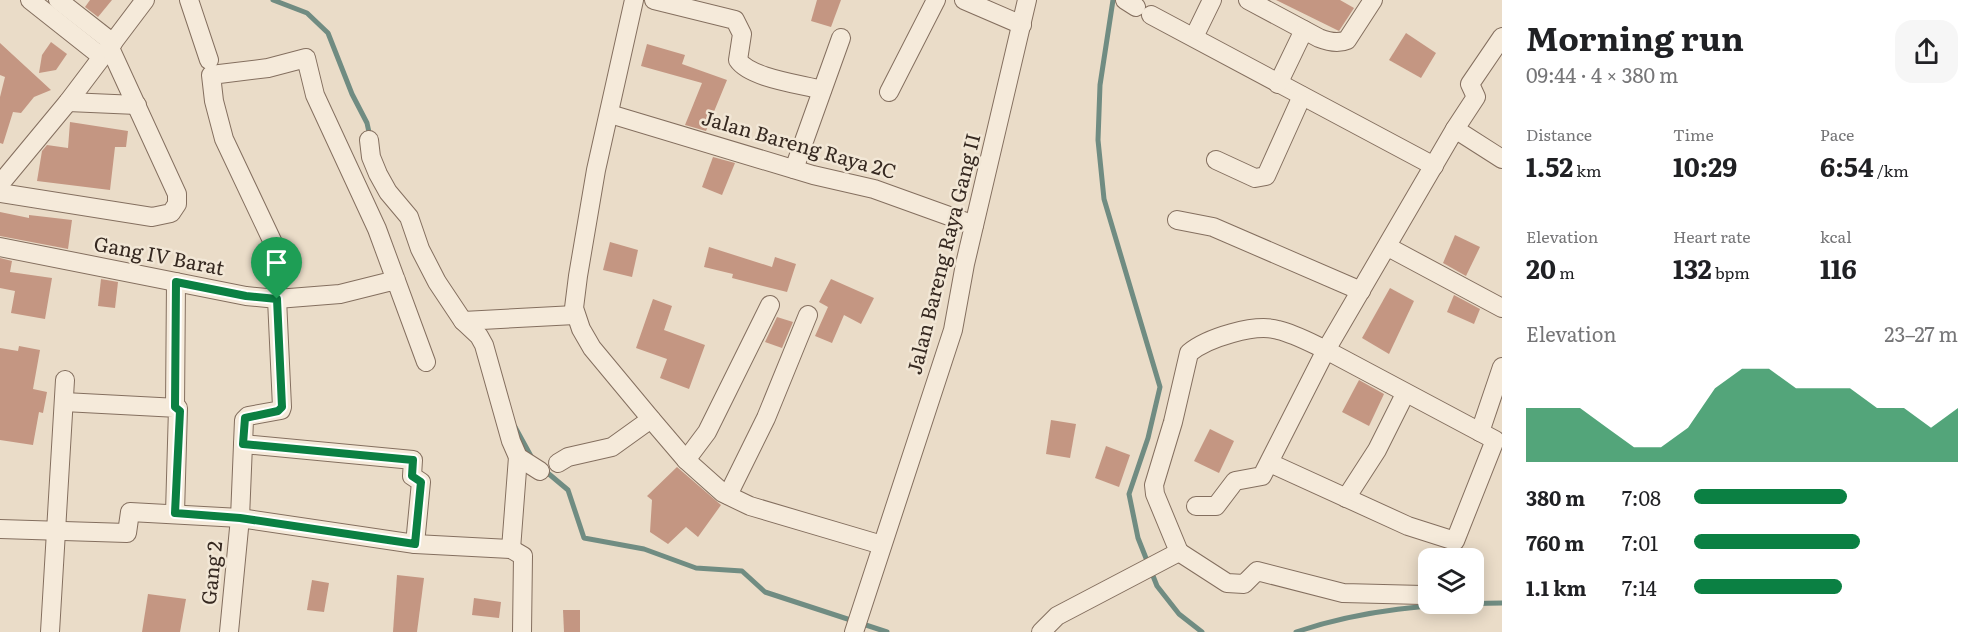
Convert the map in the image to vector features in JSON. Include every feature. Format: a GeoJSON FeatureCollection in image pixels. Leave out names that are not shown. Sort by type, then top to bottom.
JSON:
{"type":"FeatureCollection","features":[{"type":"Feature","properties":{"kind":"street"},"geometry":{"type":"LineString","coordinates":[[30,0],[108,50]]}},
{"type":"Feature","properties":{"kind":"street"},"geometry":{"type":"LineString","coordinates":[[0,193],[152,217],[171,213],[177,204],[177,194],[137,105],[108,50],[58,0]]}},
{"type":"Feature","properties":{"kind":"street"},"geometry":{"type":"LineString","coordinates":[[0,184],[68,102],[146,0]]}},
{"type":"Feature","properties":{"kind":"street"},"geometry":{"type":"LineString","coordinates":[[189,0],[209,60]]}},
{"type":"Feature","properties":{"kind":"street"},"geometry":{"type":"LineString","coordinates":[[634,0],[584,234],[575,296],[575,315],[592,348],[651,419],[686,460],[728,495],[750,506],[882,545]]}},
{"type":"Feature","properties":{"kind":"street"},"geometry":{"type":"LineString","coordinates":[[654,0],[735,20],[742,34],[738,60],[741,65],[760,74],[822,90]]}},
{"type":"Feature","properties":{"kind":"street"},"geometry":{"type":"LineString","coordinates":[[889,92],[936,0]]}},
{"type":"Feature","properties":{"kind":"street"},"geometry":{"type":"LineString","coordinates":[[964,0],[1022,25]]}},
{"type":"Feature","properties":{"kind":"street","name":"Jalan Bareng Raya Gang II"},"geometry":{"type":"LineString","coordinates":[[856,625],[953,330],[974,225],[1027,0]]}},
{"type":"Feature","properties":{"kind":"street"},"geometry":{"type":"LineString","coordinates":[[1194,37],[1212,0]]}},
{"type":"Feature","properties":{"kind":"street"},"geometry":{"type":"LineString","coordinates":[[1248,0],[1329,42],[1347,40],[1373,0]]}},
{"type":"Feature","properties":{"kind":"street"},"geometry":{"type":"LineString","coordinates":[[1137,8],[1434,166]]}},
{"type":"Feature","properties":{"kind":"street"},"geometry":{"type":"LineString","coordinates":[[1278,84],[1304,30]]}},
{"type":"Feature","properties":{"kind":"street"},"geometry":{"type":"LineString","coordinates":[[1196,506],[1216,506],[1235,481],[1262,476],[1326,350],[1476,97],[1470,84],[1502,37]]}},
{"type":"Feature","properties":{"kind":"street"},"geometry":{"type":"LineString","coordinates":[[794,169],[841,38]]}},
{"type":"Feature","properties":{"kind":"street"},"geometry":{"type":"LineString","coordinates":[[240,518],[245,418],[278,411],[282,407],[276,249],[224,139],[214,101],[211,75],[268,68],[306,58],[315,95],[377,229],[426,362]]}},
{"type":"Feature","properties":{"kind":"street"},"geometry":{"type":"LineString","coordinates":[[1216,160],[1255,178],[1266,176],[1302,96]]}},
{"type":"Feature","properties":{"kind":"street"},"geometry":{"type":"LineString","coordinates":[[68,102],[137,105]]}},
{"type":"Feature","properties":{"kind":"street","name":"Jalan Bareng Raya 2C"},"geometry":{"type":"LineString","coordinates":[[610,114],[794,169],[874,189],[974,225]]}},
{"type":"Feature","properties":{"kind":"street"},"geometry":{"type":"LineString","coordinates":[[1455,129],[1502,159]]}},
{"type":"Feature","properties":{"kind":"street"},"geometry":{"type":"LineString","coordinates":[[369,140],[371,157],[378,174],[388,192],[409,218],[420,249],[432,273],[484,345],[511,441],[518,457],[511,549]]}},
{"type":"Feature","properties":{"kind":"street"},"geometry":{"type":"LineString","coordinates":[[1177,220],[1213,227],[1361,291]]}},
{"type":"Feature","properties":{"kind":"street","name":"Gang IV Barat"},"geometry":{"type":"LineString","coordinates":[[0,247],[246,296],[277,299],[340,294],[396,280]]}},
{"type":"Feature","properties":{"kind":"street"},"geometry":{"type":"LineString","coordinates":[[1388,247],[1502,308]]}},
{"type":"Feature","properties":{"kind":"street"},"geometry":{"type":"LineString","coordinates":[[175,407],[176,282]]}},
{"type":"Feature","properties":{"kind":"street"},"geometry":{"type":"LineString","coordinates":[[686,460],[707,432],[770,305]]}},
{"type":"Feature","properties":{"kind":"street"},"geometry":{"type":"LineString","coordinates":[[468,320],[575,315]]}},
{"type":"Feature","properties":{"kind":"street"},"geometry":{"type":"LineString","coordinates":[[728,495],[766,418],[808,315]]}},
{"type":"Feature","properties":{"kind":"street"},"geometry":{"type":"LineString","coordinates":[[1270,462],[1408,526],[1455,541],[1495,440],[1326,350],[1276,329],[1263,328],[1207,341],[1189,353],[1173,422],[1154,485],[1155,494],[1179,552],[1227,584],[1244,584],[1257,571],[1343,593],[1418,595]]}},
{"type":"Feature","properties":{"kind":"street"},"geometry":{"type":"LineString","coordinates":[[1480,432],[1502,367]]}},
{"type":"Feature","properties":{"kind":"street"},"geometry":{"type":"LineString","coordinates":[[50,632],[65,380]]}},
{"type":"Feature","properties":{"kind":"street"},"geometry":{"type":"LineString","coordinates":[[1346,498],[1377,450],[1405,394]]}},
{"type":"Feature","properties":{"kind":"street"},"geometry":{"type":"LineString","coordinates":[[64,402],[175,407],[180,411],[175,513]]}},
{"type":"Feature","properties":{"kind":"street"},"geometry":{"type":"LineString","coordinates":[[558,463],[567,457],[612,447],[651,419]]}},
{"type":"Feature","properties":{"kind":"street"},"geometry":{"type":"LineString","coordinates":[[243,444],[413,460],[412,476],[421,482],[415,544]]}},
{"type":"Feature","properties":{"kind":"street"},"geometry":{"type":"LineString","coordinates":[[518,457],[540,471]]}},
{"type":"Feature","properties":{"kind":"street"},"geometry":{"type":"LineString","coordinates":[[0,529],[127,533],[130,512],[175,513],[240,518],[415,544],[511,549],[522,556],[522,632]]}},
{"type":"Feature","properties":{"kind":"street","name":"Gang 2"},"geometry":{"type":"LineString","coordinates":[[229,632],[240,518]]}},
{"type":"Feature","properties":{"kind":"street"},"geometry":{"type":"LineString","coordinates":[[1041,632],[1057,616],[1179,552]]}},
{"type":"Feature","properties":{"kind":"building"},"geometry":{"type":"Polygon","coordinates":[[[90,0],[112,0],[98,17],[85,7],[90,0]]]}},
{"type":"Feature","properties":{"kind":"building"},"geometry":{"type":"Polygon","coordinates":[[[817,0],[841,0],[831,27],[811,21],[817,0]]]}},
{"type":"Feature","properties":{"kind":"building"},"geometry":{"type":"Polygon","coordinates":[[[1276,0],[1340,0],[1354,8],[1339,31],[1276,0]]]}},
{"type":"Feature","properties":{"kind":"building"},"geometry":{"type":"Polygon","coordinates":[[[1406,33],[1436,53],[1421,78],[1389,60],[1406,33]]]}},
{"type":"Feature","properties":{"kind":"building"},"geometry":{"type":"Polygon","coordinates":[[[51,42],[67,54],[56,70],[39,73],[42,55],[51,42]]]}},
{"type":"Feature","properties":{"kind":"building"},"geometry":{"type":"Polygon","coordinates":[[[0,43],[51,90],[34,97],[21,113],[13,112],[3,144],[0,143],[0,97],[5,77],[0,75],[0,43]]]}},
{"type":"Feature","properties":{"kind":"building"},"geometry":{"type":"Polygon","coordinates":[[[647,44],[685,55],[682,64],[727,80],[706,131],[685,125],[702,83],[641,66],[647,44]]]}},
{"type":"Feature","properties":{"kind":"building"},"geometry":{"type":"Polygon","coordinates":[[[70,122],[128,131],[126,147],[115,147],[110,190],[37,181],[42,151],[47,145],[68,148],[70,122]]]}},
{"type":"Feature","properties":{"kind":"building"},"geometry":{"type":"Polygon","coordinates":[[[713,157],[735,163],[722,195],[702,187],[713,157]]]}},
{"type":"Feature","properties":{"kind":"building"},"geometry":{"type":"Polygon","coordinates":[[[0,212],[29,218],[29,215],[72,220],[68,249],[0,236],[0,212]]]}},
{"type":"Feature","properties":{"kind":"building"},"geometry":{"type":"Polygon","coordinates":[[[1455,235],[1480,247],[1466,276],[1443,263],[1455,235]]]}},
{"type":"Feature","properties":{"kind":"building"},"geometry":{"type":"Polygon","coordinates":[[[610,242],[638,250],[632,277],[603,270],[610,242]]]}},
{"type":"Feature","properties":{"kind":"building"},"geometry":{"type":"Polygon","coordinates":[[[709,247],[772,267],[775,257],[796,264],[787,292],[732,278],[733,274],[704,267],[709,247]]]}},
{"type":"Feature","properties":{"kind":"building"},"geometry":{"type":"Polygon","coordinates":[[[0,258],[12,261],[10,272],[52,278],[45,319],[11,313],[15,291],[0,288],[0,258]]]}},
{"type":"Feature","properties":{"kind":"building"},"geometry":{"type":"Polygon","coordinates":[[[101,279],[118,282],[115,308],[98,306],[101,279]]]}},
{"type":"Feature","properties":{"kind":"building"},"geometry":{"type":"Polygon","coordinates":[[[831,279],[874,298],[861,324],[844,315],[832,343],[815,336],[828,307],[819,302],[831,279]]]}},
{"type":"Feature","properties":{"kind":"building"},"geometry":{"type":"Polygon","coordinates":[[[1390,288],[1414,301],[1389,354],[1362,338],[1390,288]]]}},
{"type":"Feature","properties":{"kind":"building"},"geometry":{"type":"Polygon","coordinates":[[[1454,295],[1480,309],[1474,324],[1447,312],[1454,295]]]}},
{"type":"Feature","properties":{"kind":"building"},"geometry":{"type":"Polygon","coordinates":[[[653,299],[672,306],[664,330],[705,345],[689,389],[660,378],[667,359],[636,348],[653,299]]]}},
{"type":"Feature","properties":{"kind":"building"},"geometry":{"type":"Polygon","coordinates":[[[777,317],[793,322],[782,348],[765,342],[777,317]]]}},
{"type":"Feature","properties":{"kind":"building"},"geometry":{"type":"Polygon","coordinates":[[[19,346],[40,350],[33,389],[47,392],[43,413],[39,412],[33,445],[0,440],[0,348],[18,351],[19,346]]]}},
{"type":"Feature","properties":{"kind":"building"},"geometry":{"type":"Polygon","coordinates":[[[1359,380],[1384,394],[1369,426],[1342,412],[1359,380]]]}},
{"type":"Feature","properties":{"kind":"building"},"geometry":{"type":"Polygon","coordinates":[[[1051,420],[1076,424],[1070,458],[1046,454],[1051,420]]]}},
{"type":"Feature","properties":{"kind":"building"},"geometry":{"type":"Polygon","coordinates":[[[1210,429],[1234,441],[1219,473],[1194,461],[1210,429]]]}},
{"type":"Feature","properties":{"kind":"building"},"geometry":{"type":"Polygon","coordinates":[[[1106,446],[1130,455],[1119,487],[1095,478],[1106,446]]]}},
{"type":"Feature","properties":{"kind":"building"},"geometry":{"type":"Polygon","coordinates":[[[677,467],[721,505],[698,537],[686,527],[668,544],[650,532],[652,500],[647,496],[677,467]]]}},
{"type":"Feature","properties":{"kind":"building"},"geometry":{"type":"Polygon","coordinates":[[[397,575],[424,578],[417,632],[393,632],[397,575]]]}},
{"type":"Feature","properties":{"kind":"building"},"geometry":{"type":"Polygon","coordinates":[[[312,580],[329,583],[324,612],[307,610],[312,580]]]}},
{"type":"Feature","properties":{"kind":"building"},"geometry":{"type":"Polygon","coordinates":[[[148,594],[186,599],[180,632],[142,632],[148,594]]]}},
{"type":"Feature","properties":{"kind":"building"},"geometry":{"type":"Polygon","coordinates":[[[474,598],[501,602],[499,618],[472,615],[474,598]]]}},
{"type":"Feature","properties":{"kind":"building"},"geometry":{"type":"Polygon","coordinates":[[[563,610],[580,610],[580,632],[564,632],[563,610]]]}},
{"type":"Feature","properties":{"kind":"waterway"},"geometry":{"type":"LineString","coordinates":[[273,0],[307,13],[328,33],[352,94],[367,123],[370,137]]}},
{"type":"Feature","properties":{"kind":"waterway"},"geometry":{"type":"LineString","coordinates":[[1113,0],[1100,85],[1098,140],[1104,199],[1160,387],[1148,438],[1129,494],[1138,538],[1157,586],[1179,614],[1202,632]]}},
{"type":"Feature","properties":{"kind":"waterway"},"geometry":{"type":"LineString","coordinates":[[515,427],[532,458]]}},
{"type":"Feature","properties":{"kind":"waterway"},"geometry":{"type":"LineString","coordinates":[[543,469],[568,490],[584,538],[644,549],[696,568],[742,571],[765,592],[887,632]]}},
{"type":"Feature","properties":{"kind":"waterway"},"geometry":{"type":"LineString","coordinates":[[1296,632],[1347,618],[1398,609],[1502,603]]}},
{"type":"Feature","properties":{"kind":"route"},"geometry":{"type":"LineString","coordinates":[[176,282],[246,296],[277,299],[282,407],[278,411],[245,418],[243,444],[413,460],[412,476],[421,482],[415,544],[240,518],[175,513],[180,411],[175,407],[176,282]]}}]}
